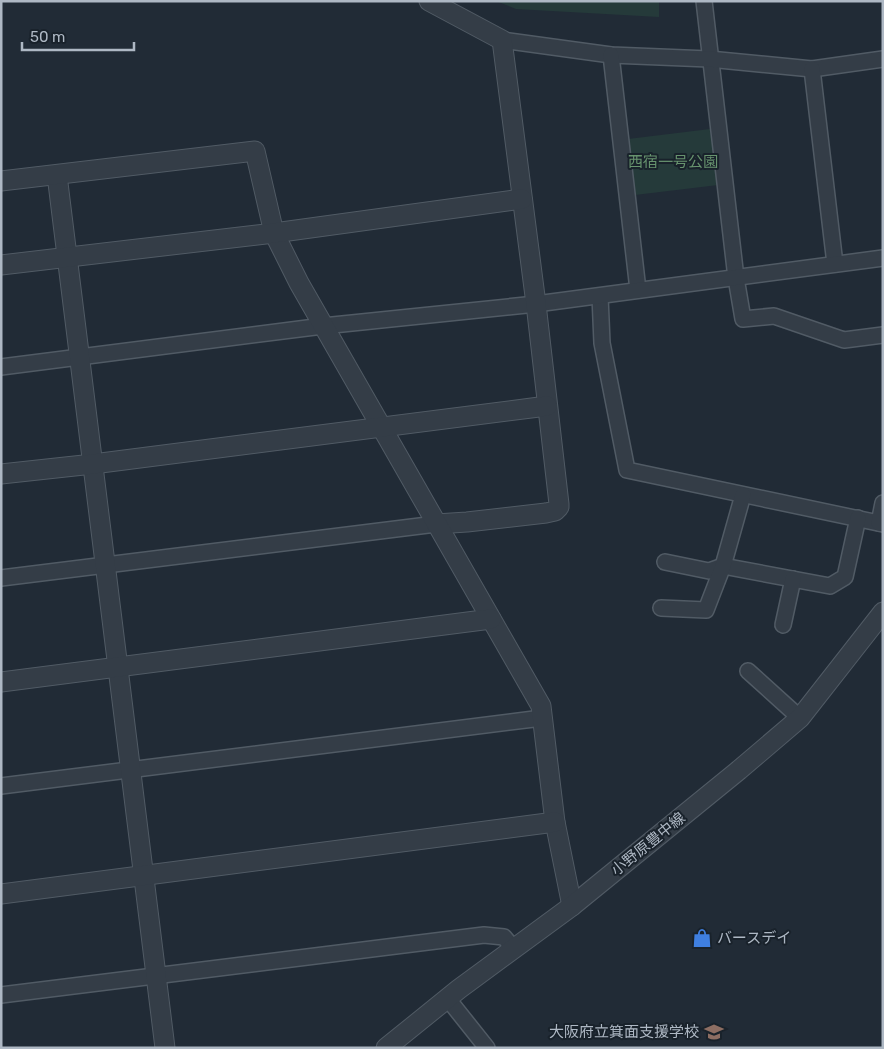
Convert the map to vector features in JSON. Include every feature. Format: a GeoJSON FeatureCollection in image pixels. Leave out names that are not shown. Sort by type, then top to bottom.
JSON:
{"type":"FeatureCollection","features":[{"type":"Feature","properties":{"kind":"street"},"geometry":{"type":"LineString","coordinates":[[704,1],[709,59],[736,278],[743,319],[774,316],[844,340],[883,335]]}},
{"type":"Feature","properties":{"kind":"street"},"geometry":{"type":"LineString","coordinates":[[434,3],[502,40],[611,55],[709,59],[812,69],[883,60]]}},
{"type":"Feature","properties":{"kind":"street"},"geometry":{"type":"LineString","coordinates":[[1,578],[436,524],[540,514],[557,509],[558,493],[536,304],[502,40]]}},
{"type":"Feature","properties":{"kind":"street"},"geometry":{"type":"LineString","coordinates":[[611,55],[638,290]]}},
{"type":"Feature","properties":{"kind":"street"},"geometry":{"type":"LineString","coordinates":[[812,69],[835,264]]}},
{"type":"Feature","properties":{"kind":"street"},"geometry":{"type":"LineString","coordinates":[[1,181],[255,150],[274,234],[299,283],[541,706],[555,822],[572,906]]}},
{"type":"Feature","properties":{"kind":"street"},"geometry":{"type":"LineString","coordinates":[[56,175],[165,1048]]}},
{"type":"Feature","properties":{"kind":"street"},"geometry":{"type":"LineString","coordinates":[[1,265],[274,234],[522,199]]}},
{"type":"Feature","properties":{"kind":"street"},"geometry":{"type":"LineString","coordinates":[[1,367],[323,326],[536,304],[883,258]]}},
{"type":"Feature","properties":{"kind":"street"},"geometry":{"type":"LineString","coordinates":[[600,296],[602,343],[627,470],[881,523],[883,503]]}},
{"type":"Feature","properties":{"kind":"street"},"geometry":{"type":"LineString","coordinates":[[1,474],[547,406]]}},
{"type":"Feature","properties":{"kind":"street"},"geometry":{"type":"LineString","coordinates":[[661,608],[706,610],[724,566],[744,495]]}},
{"type":"Feature","properties":{"kind":"street"},"geometry":{"type":"LineString","coordinates":[[665,562],[708,571],[724,566],[830,586],[845,577],[858,518]]}},
{"type":"Feature","properties":{"kind":"street"},"geometry":{"type":"LineString","coordinates":[[783,625],[793,579]]}},
{"type":"Feature","properties":{"kind":"street","name":"小野原豊中線"},"geometry":{"type":"LineString","coordinates":[[386,1048],[572,906],[800,718],[883,612]]}},
{"type":"Feature","properties":{"kind":"street"},"geometry":{"type":"LineString","coordinates":[[1,682],[491,620]]}},
{"type":"Feature","properties":{"kind":"street"},"geometry":{"type":"LineString","coordinates":[[748,671],[800,718]]}},
{"type":"Feature","properties":{"kind":"street"},"geometry":{"type":"LineString","coordinates":[[1,786],[542,718]]}},
{"type":"Feature","properties":{"kind":"street"},"geometry":{"type":"LineString","coordinates":[[1,894],[555,822]]}},
{"type":"Feature","properties":{"kind":"street"},"geometry":{"type":"LineString","coordinates":[[1,995],[484,935],[504,937],[514,949]]}},
{"type":"Feature","properties":{"kind":"street"},"geometry":{"type":"LineString","coordinates":[[448,999],[487,1048]]}},
{"type":"Feature","properties":{"kind":"green space"},"geometry":{"type":"Polygon","coordinates":[[[496,1],[659,1],[659,17],[516,9],[496,1]]]}},
{"type":"Feature","properties":{"kind":"green space","name":"西宿一号公園"},"geometry":{"type":"Polygon","coordinates":[[[710,129],[718,185],[635,195],[628,139],[710,129]]]}},
{"type":"Feature","properties":{"kind":"place","name":"バースデイ"},"geometry":{"type":"Point","coordinates":[702,938]}},
{"type":"Feature","properties":{"kind":"place","name":"大阪府立箕面支援学校"},"geometry":{"type":"Point","coordinates":[714,1032]}}]}
